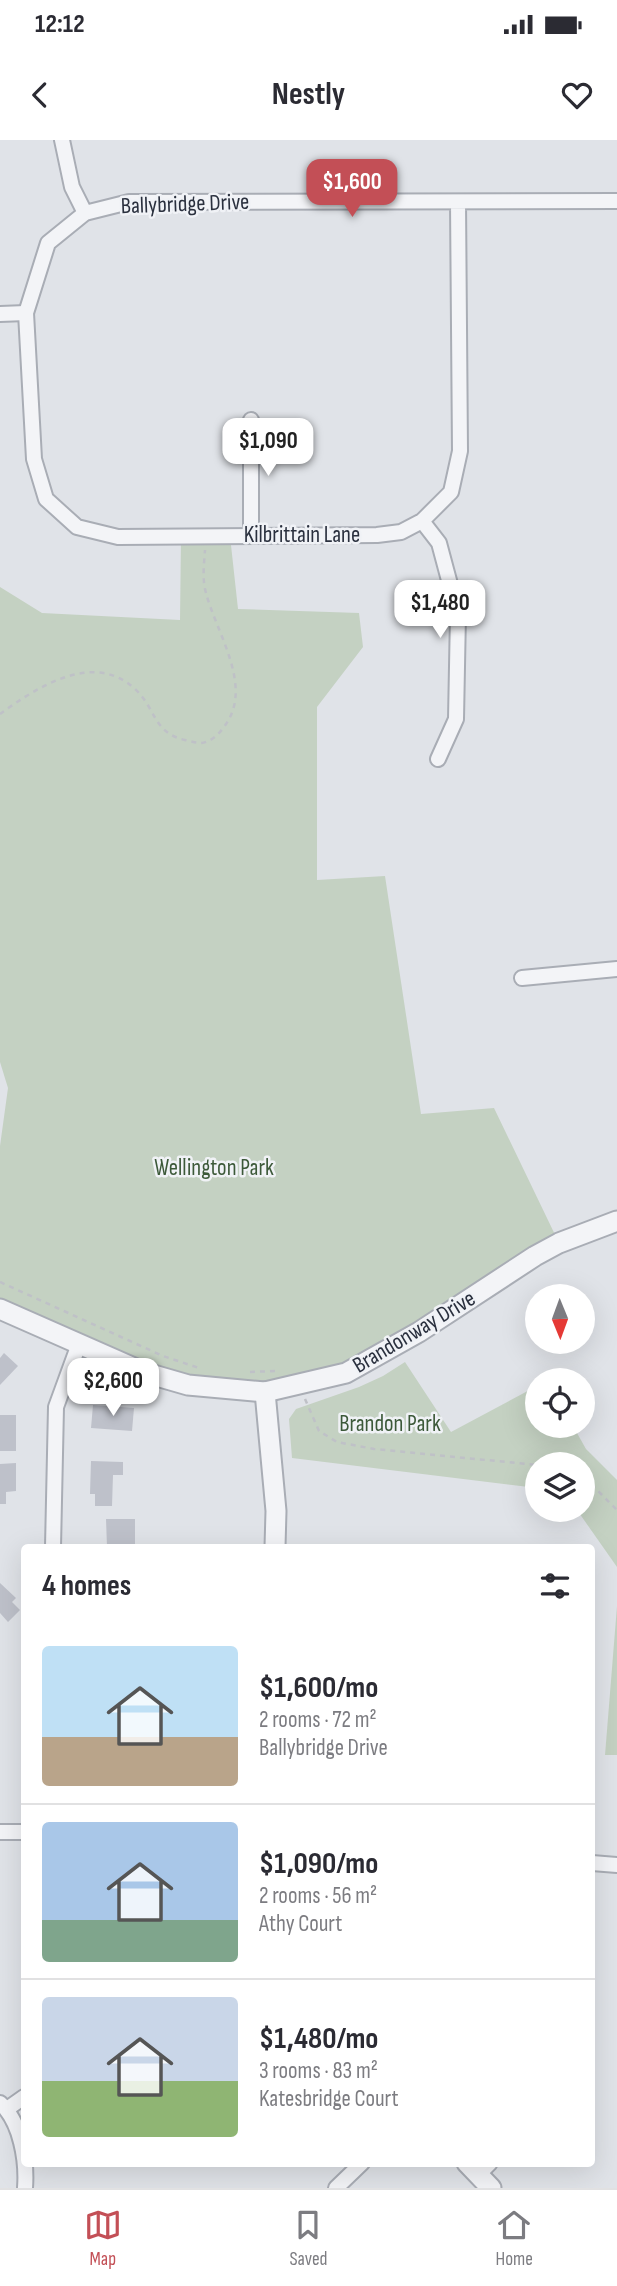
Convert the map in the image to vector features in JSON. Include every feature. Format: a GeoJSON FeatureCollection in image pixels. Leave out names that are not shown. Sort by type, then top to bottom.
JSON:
{"type":"FeatureCollection","features":[{"type":"Feature","properties":{"kind":"street"},"geometry":{"type":"LineString","coordinates":[[62,140],[72,187],[85,213]]}},
{"type":"Feature","properties":{"kind":"street","name":"Ballybridge Drive"},"geometry":{"type":"LineString","coordinates":[[26,313],[48,243],[85,213],[129,202],[617,201]]}},
{"type":"Feature","properties":{"kind":"street","name":"Kilbrittain Lane"},"geometry":{"type":"LineString","coordinates":[[26,313],[34,459],[46,499],[77,527],[118,537],[377,535],[401,532],[422,521],[451,492],[460,451],[458,202]]}},
{"type":"Feature","properties":{"kind":"street"},"geometry":{"type":"LineString","coordinates":[[0,314],[26,313]]}},
{"type":"Feature","properties":{"kind":"street"},"geometry":{"type":"LineString","coordinates":[[251,421],[251,536]]}},
{"type":"Feature","properties":{"kind":"street"},"geometry":{"type":"LineString","coordinates":[[422,521],[439,544],[457,614],[456,719],[438,759]]}},
{"type":"Feature","properties":{"kind":"street"},"geometry":{"type":"LineString","coordinates":[[522,978],[617,969]]}},
{"type":"Feature","properties":{"kind":"street","name":"Brandonway Drive"},"geometry":{"type":"LineString","coordinates":[[0,1309],[143,1371],[188,1385],[265,1392],[346,1373],[419,1332],[535,1256],[559,1243],[617,1221]]}},
{"type":"Feature","properties":{"kind":"street"},"geometry":{"type":"LineString","coordinates":[[53,1544],[56,1406],[79,1344]]}},
{"type":"Feature","properties":{"kind":"street"},"geometry":{"type":"LineString","coordinates":[[265,1392],[276,1511],[275,1544]]}},
{"type":"Feature","properties":{"kind":"street"},"geometry":{"type":"LineString","coordinates":[[0,1832],[21,1832]]}},
{"type":"Feature","properties":{"kind":"street"},"geometry":{"type":"LineString","coordinates":[[595,1863],[617,1865]]}},
{"type":"Feature","properties":{"kind":"street"},"geometry":{"type":"LineString","coordinates":[[21,2098],[3,2106],[21,2142]]}},
{"type":"Feature","properties":{"kind":"street"},"geometry":{"type":"LineString","coordinates":[[24,2167],[25,2188]]}},
{"type":"Feature","properties":{"kind":"street"},"geometry":{"type":"LineString","coordinates":[[336,2188],[358,2167]]}},
{"type":"Feature","properties":{"kind":"path"},"geometry":{"type":"LineString","coordinates":[[0,713],[25,696],[68,674],[102,674],[118,678],[135,689],[159,726],[177,738],[205,743],[219,734],[232,715],[237,695],[223,636],[206,596],[203,579],[205,551]]}},
{"type":"Feature","properties":{"kind":"path"},"geometry":{"type":"LineString","coordinates":[[595,1488],[617,1510]]}},
{"type":"Feature","properties":{"kind":"green space","name":"Wellington Park"},"geometry":{"type":"Polygon","coordinates":[[[230,536],[238,609],[359,613],[363,647],[317,707],[317,880],[385,876],[421,1114],[494,1108],[559,1243],[346,1373],[278,1390],[188,1385],[0,1309],[0,1146],[8,1088],[0,1062],[0,587],[42,613],[180,620],[181,537],[230,536]]]}},
{"type":"Feature","properties":{"kind":"green space","name":"Brandon Park"},"geometry":{"type":"Polygon","coordinates":[[[405,1362],[451,1432],[525,1392],[525,1438],[580,1438],[589,1452],[525,1452],[525,1487],[292,1458],[289,1419],[296,1409],[383,1376],[405,1362]]]}},
{"type":"Feature","properties":{"kind":"green space","name":"Brandon Park"},"geometry":{"type":"Polygon","coordinates":[[[595,1458],[617,1480],[617,1567],[585,1522],[595,1522],[595,1458]]]}},
{"type":"Feature","properties":{"kind":"green space"},"geometry":{"type":"Polygon","coordinates":[[[617,1606],[617,1755],[605,1755],[617,1606]]]}},
{"type":"Feature","properties":{"kind":"building"},"geometry":{"type":"Polygon","coordinates":[[[4,1353],[18,1366],[0,1385],[0,1358],[4,1353]]]}},
{"type":"Feature","properties":{"kind":"building"},"geometry":{"type":"Polygon","coordinates":[[[93,1405],[134,1408],[132,1431],[91,1428],[93,1405]]]}},
{"type":"Feature","properties":{"kind":"building"},"geometry":{"type":"Polygon","coordinates":[[[0,1415],[16,1415],[16,1451],[0,1451],[0,1415]]]}},
{"type":"Feature","properties":{"kind":"building"},"geometry":{"type":"Polygon","coordinates":[[[91,1461],[123,1462],[123,1475],[113,1475],[112,1506],[95,1506],[95,1494],[90,1494],[91,1461]]]}},
{"type":"Feature","properties":{"kind":"building"},"geometry":{"type":"Polygon","coordinates":[[[16,1463],[16,1491],[6,1492],[6,1504],[0,1504],[0,1464],[16,1463]]]}},
{"type":"Feature","properties":{"kind":"building"},"geometry":{"type":"Polygon","coordinates":[[[106,1519],[135,1519],[135,1544],[107,1544],[106,1519]]]}},
{"type":"Feature","properties":{"kind":"building"},"geometry":{"type":"Polygon","coordinates":[[[0,1583],[16,1598],[12,1602],[20,1610],[8,1622],[0,1613],[0,1583]]]}}]}
